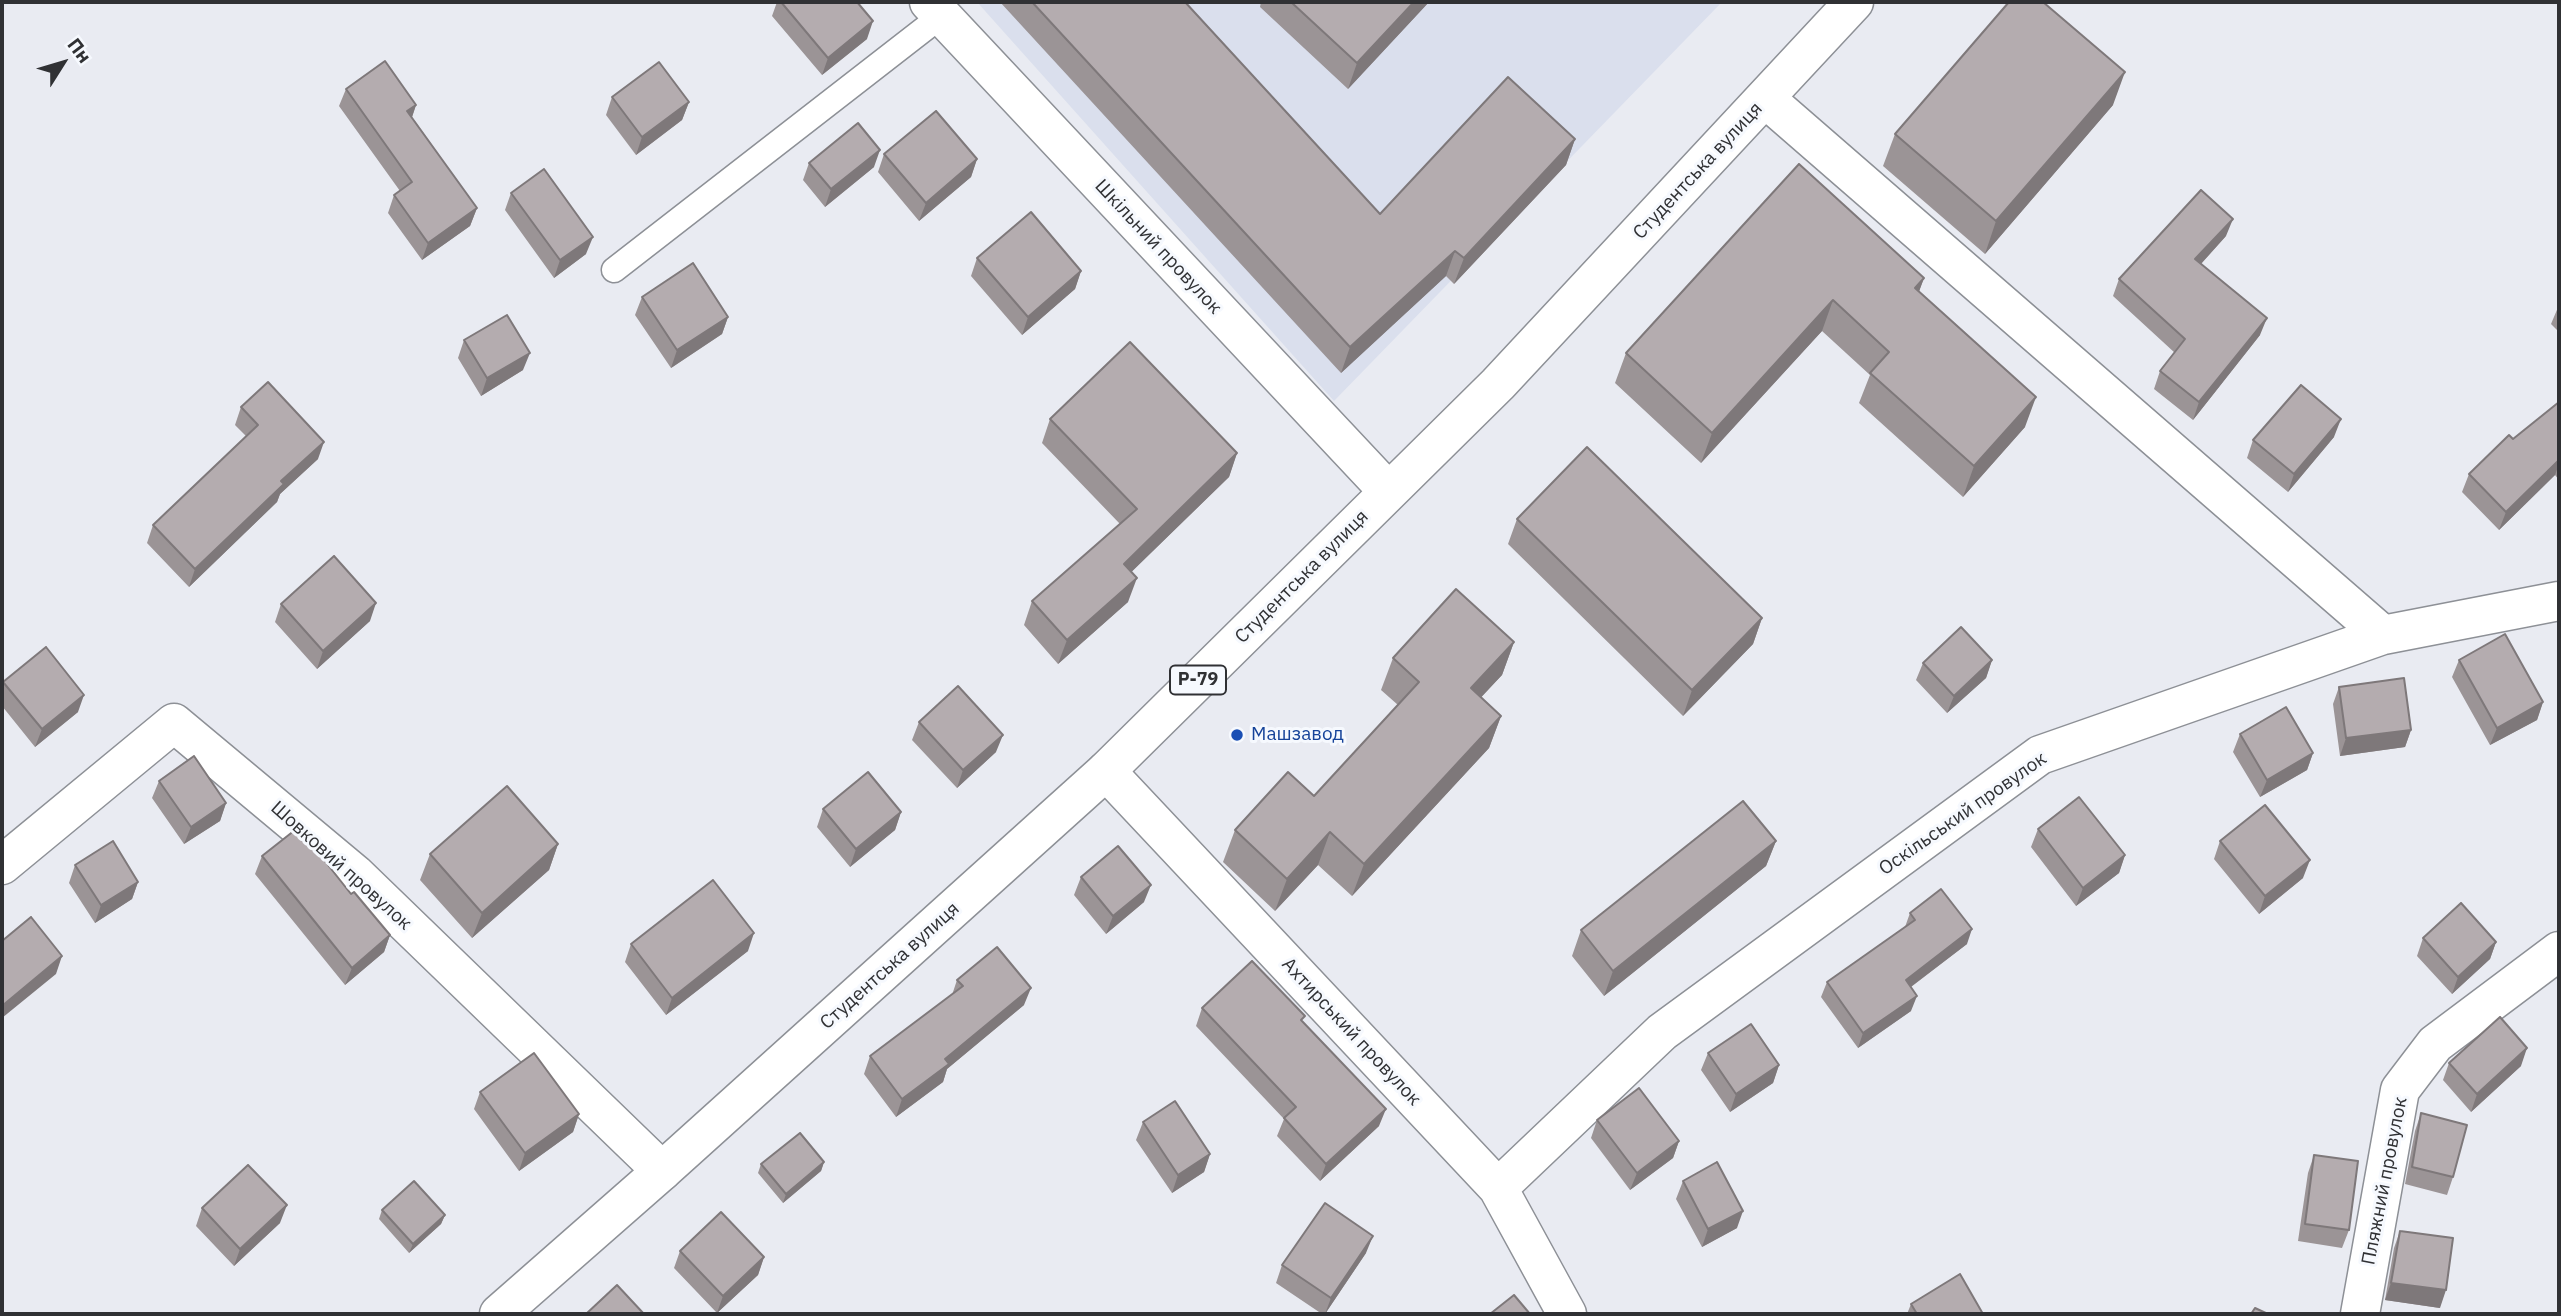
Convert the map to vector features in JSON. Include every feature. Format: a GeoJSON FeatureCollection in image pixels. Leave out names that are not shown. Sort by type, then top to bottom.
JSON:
{"type":"FeatureCollection","features":[{"type":"Feature","properties":{"kind":"street","name":"Студентська вулиця"},"geometry":{"type":"LineString","coordinates":[[499,1314],[1106,771],[1498,384],[1854,2]]}},
{"type":"Feature","properties":{"kind":"street","name":"Шкільний провулок"},"geometry":{"type":"LineString","coordinates":[[935,9],[1388,491]]}},
{"type":"Feature","properties":{"kind":"street"},"geometry":{"type":"LineString","coordinates":[[1766,99],[2384,635]]}},
{"type":"Feature","properties":{"kind":"street","name":"Оскільський провулок"},"geometry":{"type":"LineString","coordinates":[[1498,1188],[1662,1032],[2040,755],[2384,635],[2559,601]]}},
{"type":"Feature","properties":{"kind":"street","name":"Шовковий провулок"},"geometry":{"type":"LineString","coordinates":[[2,865],[174,723],[355,874],[662,1171]]}},
{"type":"Feature","properties":{"kind":"street","name":"Ахтирський провулок"},"geometry":{"type":"LineString","coordinates":[[1106,771],[1498,1188],[1567,1314]]}},
{"type":"Feature","properties":{"kind":"street","name":"Пляжний провулок"},"geometry":{"type":"LineString","coordinates":[[2360,1314],[2400,1090],[2435,1044],[2559,951]]}},
{"type":"Feature","properties":{"kind":"lane"},"geometry":{"type":"LineString","coordinates":[[614,270],[935,9]]}},
{"type":"Feature","properties":{"kind":"shaded area"},"geometry":{"type":"Polygon","coordinates":[[[977,2],[1722,2],[1334,401],[977,2]]]}},
{"type":"Feature","properties":{"kind":"building"},"geometry":{"type":"Polygon","coordinates":[[[781,2],[857,2],[873,21],[828,58],[781,2]]]}},
{"type":"Feature","properties":{"kind":"building"},"geometry":{"type":"Polygon","coordinates":[[[1032,2],[1185,2],[1380,214],[1508,77],[1575,139],[1464,258],[1455,251],[1350,347],[1032,2]]]}},
{"type":"Feature","properties":{"kind":"building"},"geometry":{"type":"Polygon","coordinates":[[[1291,2],[1414,2],[1357,63],[1291,2]]]}},
{"type":"Feature","properties":{"kind":"building"},"geometry":{"type":"Polygon","coordinates":[[[2009,2],[2043,2],[2125,72],[1996,221],[1895,134],[2009,2]]]}},
{"type":"Feature","properties":{"kind":"building"},"geometry":{"type":"Polygon","coordinates":[[[385,61],[416,105],[407,111],[477,208],[428,243],[394,195],[412,182],[346,89],[385,61]]]}},
{"type":"Feature","properties":{"kind":"building"},"geometry":{"type":"Polygon","coordinates":[[[659,62],[689,102],[642,137],[612,97],[659,62]]]}},
{"type":"Feature","properties":{"kind":"building"},"geometry":{"type":"Polygon","coordinates":[[[936,111],[977,159],[926,203],[884,154],[936,111]]]}},
{"type":"Feature","properties":{"kind":"building"},"geometry":{"type":"Polygon","coordinates":[[[858,123],[880,150],[831,189],[809,163],[858,123]]]}},
{"type":"Feature","properties":{"kind":"building"},"geometry":{"type":"Polygon","coordinates":[[[1799,164],[1924,278],[1915,288],[2036,397],[1974,466],[1870,373],[1889,352],[1833,300],[1712,433],[1626,353],[1799,164]]]}},
{"type":"Feature","properties":{"kind":"building"},"geometry":{"type":"Polygon","coordinates":[[[544,169],[593,237],[560,260],[511,193],[544,169]]]}},
{"type":"Feature","properties":{"kind":"building"},"geometry":{"type":"Polygon","coordinates":[[[2201,190],[2233,219],[2195,259],[2267,318],[2199,402],[2160,371],[2185,339],[2119,279],[2201,190]]]}},
{"type":"Feature","properties":{"kind":"building"},"geometry":{"type":"Polygon","coordinates":[[[1031,212],[1081,271],[1028,317],[977,258],[1031,212]]]}},
{"type":"Feature","properties":{"kind":"building"},"geometry":{"type":"Polygon","coordinates":[[[693,263],[728,317],[677,350],[642,297],[693,263]]]}},
{"type":"Feature","properties":{"kind":"building"},"geometry":{"type":"Polygon","coordinates":[[[507,315],[530,353],[487,378],[464,340],[507,315]]]}},
{"type":"Feature","properties":{"kind":"building"},"geometry":{"type":"Polygon","coordinates":[[[1130,342],[1237,453],[1124,564],[1137,578],[1067,640],[1032,601],[1137,509],[1050,419],[1130,342]]]}},
{"type":"Feature","properties":{"kind":"building"},"geometry":{"type":"Polygon","coordinates":[[[268,382],[324,442],[281,481],[284,484],[195,569],[153,525],[258,425],[241,407],[268,382]]]}},
{"type":"Feature","properties":{"kind":"building"},"geometry":{"type":"Polygon","coordinates":[[[2301,385],[2341,419],[2294,474],[2253,440],[2301,385]]]}},
{"type":"Feature","properties":{"kind":"building"},"geometry":{"type":"Polygon","coordinates":[[[2559,402],[2559,460],[2506,512],[2469,474],[2509,435],[2513,439],[2559,402]]]}},
{"type":"Feature","properties":{"kind":"building"},"geometry":{"type":"Polygon","coordinates":[[[1587,447],[1762,618],[1692,690],[1517,519],[1587,447]]]}},
{"type":"Feature","properties":{"kind":"building"},"geometry":{"type":"Polygon","coordinates":[[[334,556],[376,603],[323,651],[281,604],[334,556]]]}},
{"type":"Feature","properties":{"kind":"building"},"geometry":{"type":"Polygon","coordinates":[[[1456,589],[1514,642],[1471,688],[1501,716],[1364,864],[1330,832],[1287,879],[1235,830],[1288,772],[1314,796],[1419,682],[1393,658],[1456,589]]]}},
{"type":"Feature","properties":{"kind":"building"},"geometry":{"type":"Polygon","coordinates":[[[1961,627],[1992,660],[1954,696],[1923,663],[1961,627]]]}},
{"type":"Feature","properties":{"kind":"building"},"geometry":{"type":"Polygon","coordinates":[[[2505,634],[2543,702],[2497,728],[2459,660],[2505,634]]]}},
{"type":"Feature","properties":{"kind":"building"},"geometry":{"type":"Polygon","coordinates":[[[46,647],[84,695],[42,729],[3,682],[46,647]]]}},
{"type":"Feature","properties":{"kind":"building"},"geometry":{"type":"Polygon","coordinates":[[[2404,678],[2411,730],[2346,738],[2339,687],[2404,678]]]}},
{"type":"Feature","properties":{"kind":"building"},"geometry":{"type":"Polygon","coordinates":[[[958,686],[1003,735],[963,770],[919,722],[958,686]]]}},
{"type":"Feature","properties":{"kind":"building"},"geometry":{"type":"Polygon","coordinates":[[[2286,707],[2313,753],[2267,780],[2240,734],[2286,707]]]}},
{"type":"Feature","properties":{"kind":"building"},"geometry":{"type":"Polygon","coordinates":[[[194,756],[226,803],[191,827],[159,781],[194,756]]]}},
{"type":"Feature","properties":{"kind":"building"},"geometry":{"type":"Polygon","coordinates":[[[868,772],[901,812],[856,849],[823,809],[868,772]]]}},
{"type":"Feature","properties":{"kind":"building"},"geometry":{"type":"Polygon","coordinates":[[[507,786],[558,844],[482,913],[430,854],[507,786]]]}},
{"type":"Feature","properties":{"kind":"building"},"geometry":{"type":"Polygon","coordinates":[[[2079,797],[2125,855],[2083,888],[2038,829],[2079,797]]]}},
{"type":"Feature","properties":{"kind":"building"},"geometry":{"type":"Polygon","coordinates":[[[1743,801],[1776,841],[1613,971],[1581,930],[1743,801]]]}},
{"type":"Feature","properties":{"kind":"building"},"geometry":{"type":"Polygon","coordinates":[[[2265,805],[2310,860],[2265,896],[2220,841],[2265,805]]]}},
{"type":"Feature","properties":{"kind":"building"},"geometry":{"type":"Polygon","coordinates":[[[295,830],[309,841],[351,894],[354,892],[390,935],[352,968],[262,856],[295,830]]]}},
{"type":"Feature","properties":{"kind":"building"},"geometry":{"type":"Polygon","coordinates":[[[113,841],[138,882],[101,905],[75,865],[113,841]]]}},
{"type":"Feature","properties":{"kind":"building"},"geometry":{"type":"Polygon","coordinates":[[[1118,846],[1151,885],[1113,916],[1081,877],[1118,846]]]}},
{"type":"Feature","properties":{"kind":"building"},"geometry":{"type":"Polygon","coordinates":[[[713,880],[754,933],[672,998],[631,944],[713,880]]]}},
{"type":"Feature","properties":{"kind":"building"},"geometry":{"type":"Polygon","coordinates":[[[1941,889],[1972,929],[1906,980],[1917,996],[1863,1033],[1827,982],[1915,920],[1910,913],[1941,889]]]}},
{"type":"Feature","properties":{"kind":"building"},"geometry":{"type":"Polygon","coordinates":[[[2461,903],[2496,942],[2458,977],[2423,938],[2461,903]]]}},
{"type":"Feature","properties":{"kind":"building"},"geometry":{"type":"Polygon","coordinates":[[[31,917],[62,956],[2,1006],[2,941],[31,917]]]}},
{"type":"Feature","properties":{"kind":"building"},"geometry":{"type":"Polygon","coordinates":[[[997,947],[1031,988],[945,1059],[949,1064],[902,1099],[870,1056],[963,986],[957,980],[997,947]]]}},
{"type":"Feature","properties":{"kind":"building"},"geometry":{"type":"Polygon","coordinates":[[[1252,961],[1305,1016],[1301,1020],[1386,1109],[1326,1164],[1284,1118],[1296,1107],[1202,1008],[1252,961]]]}},
{"type":"Feature","properties":{"kind":"building"},"geometry":{"type":"Polygon","coordinates":[[[2500,1017],[2527,1048],[2477,1094],[2449,1063],[2500,1017]]]}},
{"type":"Feature","properties":{"kind":"building"},"geometry":{"type":"Polygon","coordinates":[[[1751,1024],[1779,1065],[1736,1094],[1708,1053],[1751,1024]]]}},
{"type":"Feature","properties":{"kind":"building"},"geometry":{"type":"Polygon","coordinates":[[[534,1053],[579,1114],[525,1153],[480,1092],[534,1053]]]}},
{"type":"Feature","properties":{"kind":"building"},"geometry":{"type":"Polygon","coordinates":[[[1639,1088],[1679,1141],[1637,1173],[1597,1120],[1639,1088]]]}},
{"type":"Feature","properties":{"kind":"building"},"geometry":{"type":"Polygon","coordinates":[[[1175,1101],[1210,1154],[1178,1175],[1143,1122],[1175,1101]]]}},
{"type":"Feature","properties":{"kind":"building"},"geometry":{"type":"Polygon","coordinates":[[[2421,1113],[2467,1125],[2453,1177],[2412,1167],[2421,1113]]]}},
{"type":"Feature","properties":{"kind":"building"},"geometry":{"type":"Polygon","coordinates":[[[800,1133],[824,1162],[786,1194],[761,1164],[800,1133]]]}},
{"type":"Feature","properties":{"kind":"building"},"geometry":{"type":"Polygon","coordinates":[[[2314,1155],[2358,1161],[2349,1230],[2305,1224],[2314,1155]]]}},
{"type":"Feature","properties":{"kind":"building"},"geometry":{"type":"Polygon","coordinates":[[[1717,1162],[1743,1211],[1708,1229],[1683,1181],[1717,1162]]]}},
{"type":"Feature","properties":{"kind":"building"},"geometry":{"type":"Polygon","coordinates":[[[248,1165],[287,1205],[240,1249],[202,1208],[248,1165]]]}},
{"type":"Feature","properties":{"kind":"building"},"geometry":{"type":"Polygon","coordinates":[[[414,1181],[445,1215],[413,1244],[382,1210],[414,1181]]]}},
{"type":"Feature","properties":{"kind":"building"},"geometry":{"type":"Polygon","coordinates":[[[1325,1203],[1373,1236],[1331,1298],[1282,1265],[1325,1203]]]}},
{"type":"Feature","properties":{"kind":"building"},"geometry":{"type":"Polygon","coordinates":[[[721,1212],[764,1257],[723,1296],[680,1251],[721,1212]]]}},
{"type":"Feature","properties":{"kind":"building"},"geometry":{"type":"Polygon","coordinates":[[[2400,1231],[2453,1238],[2446,1290],[2391,1283],[2400,1231]]]}},
{"type":"Feature","properties":{"kind":"building"},"geometry":{"type":"Polygon","coordinates":[[[1960,1274],[1983,1314],[1917,1314],[1911,1304],[1960,1274]]]}},
{"type":"Feature","properties":{"kind":"building"},"geometry":{"type":"Polygon","coordinates":[[[617,1285],[644,1314],[586,1314],[617,1285]]]}},
{"type":"Feature","properties":{"kind":"building"},"geometry":{"type":"Polygon","coordinates":[[[1514,1295],[1530,1314],[1490,1314],[1514,1295]]]}},
{"type":"Feature","properties":{"kind":"building"},"geometry":{"type":"Polygon","coordinates":[[[2255,1308],[2268,1314],[2251,1314],[2255,1308]]]}},
{"type":"Feature","properties":{"kind":"place","name":"Машзавод"},"geometry":{"type":"Point","coordinates":[1237,735]}}]}
